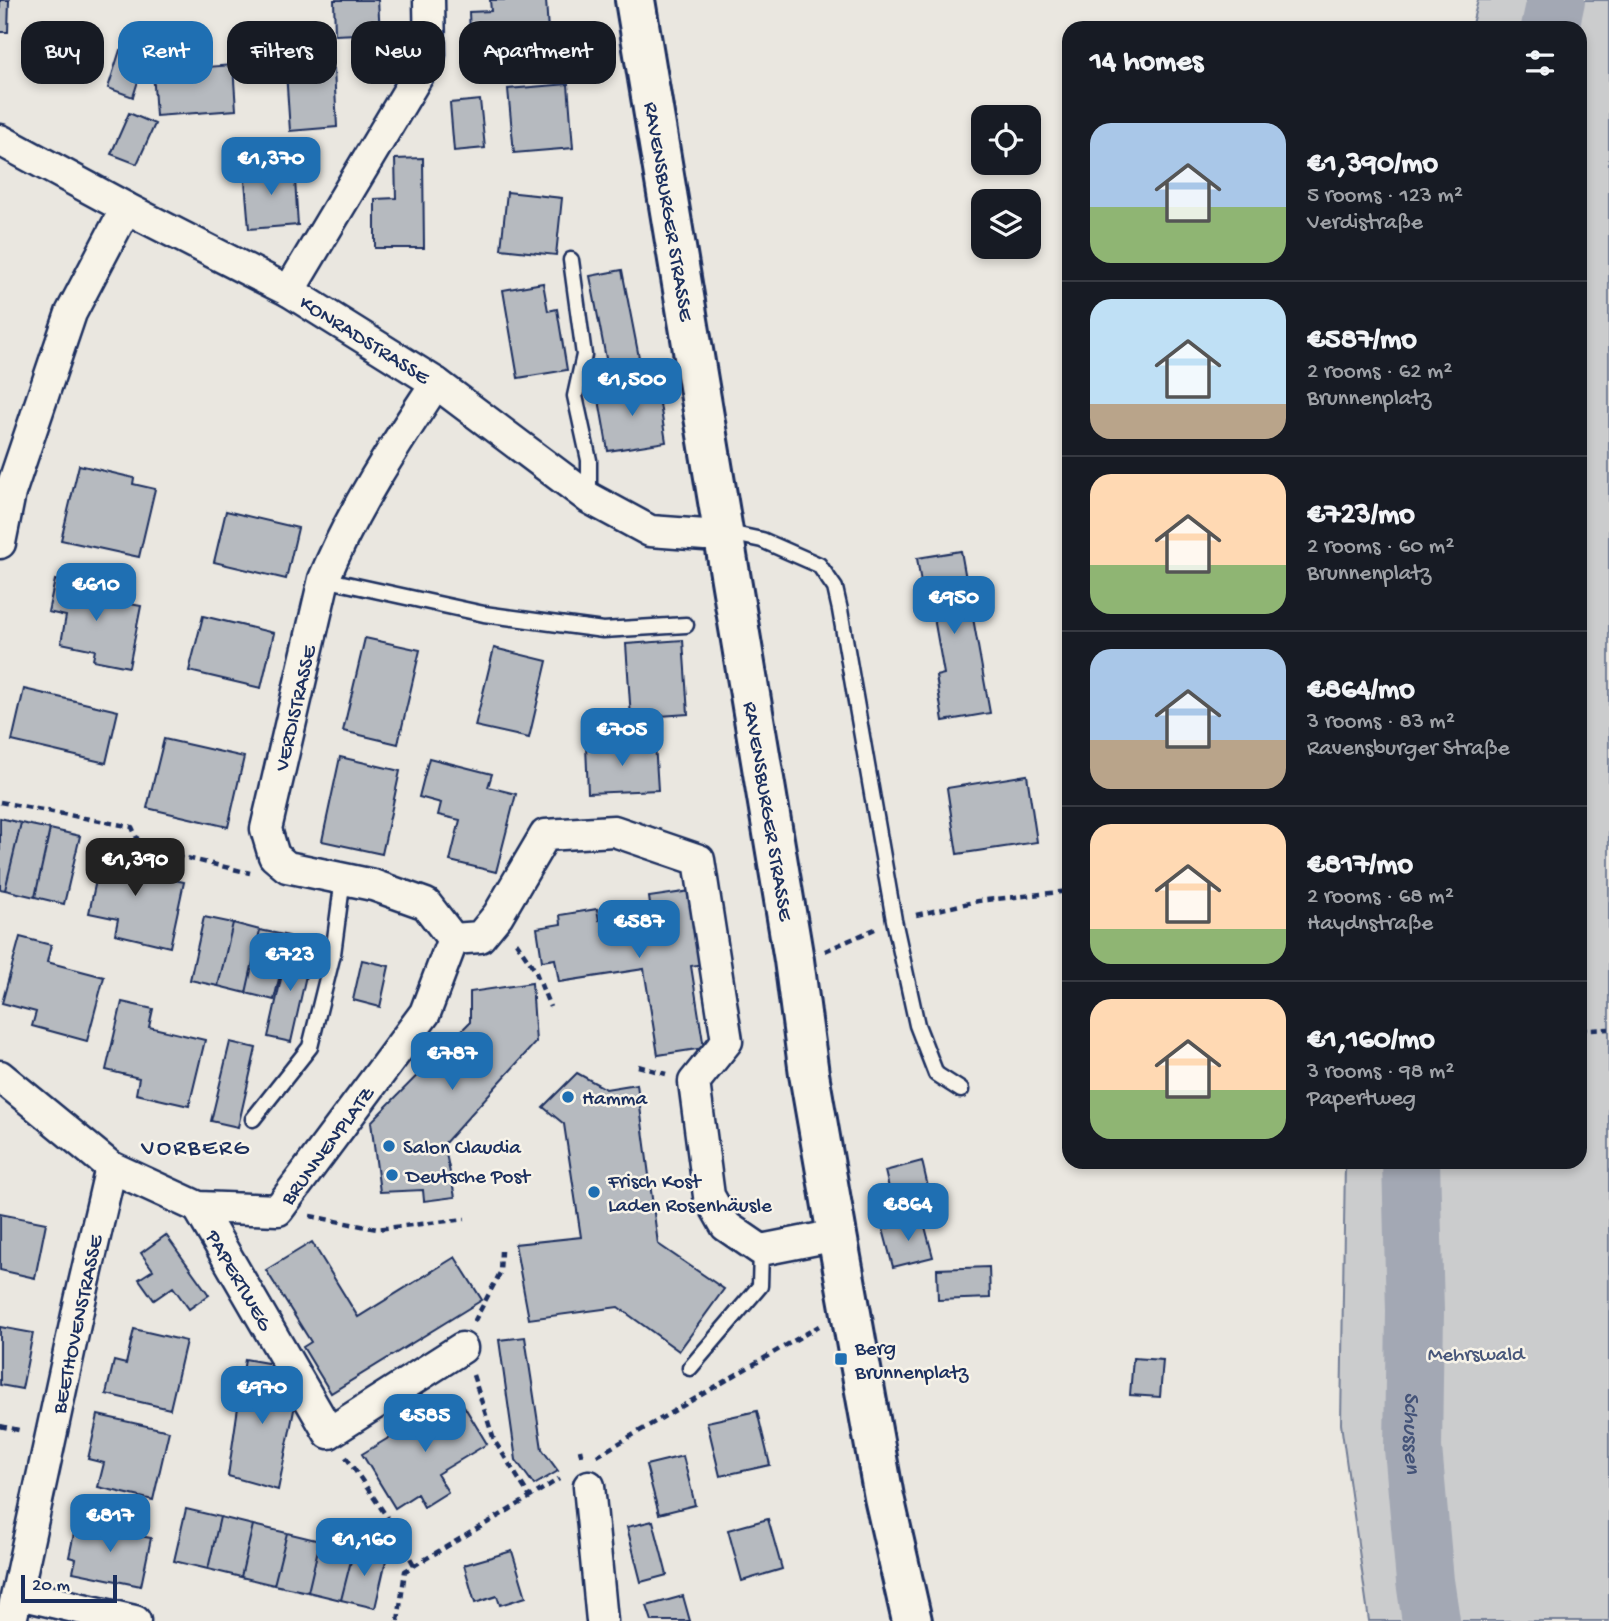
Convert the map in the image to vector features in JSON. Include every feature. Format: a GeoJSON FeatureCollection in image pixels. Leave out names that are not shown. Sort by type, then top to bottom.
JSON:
{"type":"FeatureCollection","features":[{"type":"Feature","properties":{"kind":"main road","name":"RAVENSBURGER STRASSE"},"geometry":{"type":"LineString","coordinates":[[635,0],[794,960],[809,1074],[884,1497],[912,1621]]}},
{"type":"Feature","properties":{"kind":"street"},"geometry":{"type":"LineString","coordinates":[[289,291],[430,55],[429,0]]}},
{"type":"Feature","properties":{"kind":"street","name":"KONRADSTRASSE"},"geometry":{"type":"LineString","coordinates":[[0,140],[289,291],[436,383],[589,498],[650,531],[705,535],[723,531]]}},
{"type":"Feature","properties":{"kind":"street"},"geometry":{"type":"LineString","coordinates":[[0,543],[10,493],[71,313],[127,208]]}},
{"type":"Feature","properties":{"kind":"street","name":"VERDISTRASSE"},"geometry":{"type":"LineString","coordinates":[[274,856],[266,829],[324,579],[332,558],[387,457],[436,383]]}},
{"type":"Feature","properties":{"kind":"street"},"geometry":{"type":"LineString","coordinates":[[274,856],[287,867],[373,885],[426,904],[453,939],[480,937],[498,915],[545,835],[614,831],[699,860],[727,1041],[694,1082],[709,1196],[726,1226],[761,1250],[837,1235]]}},
{"type":"Feature","properties":{"kind":"street","name":"BRUNNENPLATZ"},"geometry":{"type":"LineString","coordinates":[[111,1167],[198,1207],[278,1210],[425,1013],[453,939]]}},
{"type":"Feature","properties":{"kind":"street"},"geometry":{"type":"LineString","coordinates":[[0,1076],[111,1167]]}},
{"type":"Feature","properties":{"kind":"street","name":"BEETHOVENSTRASSE"},"geometry":{"type":"LineString","coordinates":[[15,1607],[111,1167]]}},
{"type":"Feature","properties":{"kind":"street","name":"PAPERTWEG"},"geometry":{"type":"LineString","coordinates":[[198,1207],[329,1433]]}},
{"type":"Feature","properties":{"kind":"street"},"geometry":{"type":"LineString","coordinates":[[329,1433],[462,1348]]}},
{"type":"Feature","properties":{"kind":"street"},"geometry":{"type":"LineString","coordinates":[[578,1476],[603,1621]]}},
{"type":"Feature","properties":{"kind":"street"},"geometry":{"type":"LineString","coordinates":[[15,1607],[135,1621]]}},
{"type":"Feature","properties":{"kind":"lane"},"geometry":{"type":"LineString","coordinates":[[571,260],[584,355],[575,396],[589,460],[589,498]]}},
{"type":"Feature","properties":{"kind":"lane"},"geometry":{"type":"LineString","coordinates":[[723,531],[762,540],[820,565],[835,588],[894,920],[917,1025],[936,1074],[961,1090]]}},
{"type":"Feature","properties":{"kind":"lane"},"geometry":{"type":"LineString","coordinates":[[324,579],[484,614],[603,630],[686,625]]}},
{"type":"Feature","properties":{"kind":"lane"},"geometry":{"type":"LineString","coordinates":[[253,1119],[310,1047],[333,954],[343,878]]}},
{"type":"Feature","properties":{"kind":"lane"},"geometry":{"type":"LineString","coordinates":[[690,1368],[760,1286],[761,1250]]}},
{"type":"Feature","properties":{"kind":"path"},"geometry":{"type":"LineString","coordinates":[[0,802],[132,827],[141,848],[251,873],[274,856]]}},
{"type":"Feature","properties":{"kind":"path"},"geometry":{"type":"LineString","coordinates":[[498,915],[536,970],[550,1007]]}},
{"type":"Feature","properties":{"kind":"path"},"geometry":{"type":"LineString","coordinates":[[1587,1029],[1609,1029]]}},
{"type":"Feature","properties":{"kind":"path"},"geometry":{"type":"LineString","coordinates":[[278,1210],[377,1229],[465,1219]]}},
{"type":"Feature","properties":{"kind":"path"},"geometry":{"type":"LineString","coordinates":[[501,1251],[500,1273],[462,1348],[494,1440],[530,1497]]}},
{"type":"Feature","properties":{"kind":"path"},"geometry":{"type":"LineString","coordinates":[[595,1457],[823,1323]]}},
{"type":"Feature","properties":{"kind":"path"},"geometry":{"type":"LineString","coordinates":[[329,1433],[387,1517],[414,1566]]}},
{"type":"Feature","properties":{"kind":"path"},"geometry":{"type":"LineString","coordinates":[[398,1621],[405,1571],[530,1497],[578,1476],[580,1449]]}},
{"type":"Feature","properties":{"kind":"green space","name":"Mehrswald"},"geometry":{"type":"Polygon","coordinates":[[[1478,0],[1609,0],[1609,1621],[1369,1621],[1341,1424],[1345,1169],[1587,1169],[1587,21],[1473,21],[1478,0]]]}},
{"type":"Feature","properties":{"kind":"building"},"geometry":{"type":"Polygon","coordinates":[[[0,0],[9,0],[8,32],[0,32],[0,0]]]}},
{"type":"Feature","properties":{"kind":"building"},"geometry":{"type":"Polygon","coordinates":[[[334,0],[378,0],[379,21],[351,21],[351,34],[337,35],[337,21],[335,21],[334,0]]]}},
{"type":"Feature","properties":{"kind":"building"},"geometry":{"type":"Polygon","coordinates":[[[490,0],[546,0],[547,21],[469,21],[469,12],[491,11],[490,0]]]}},
{"type":"Feature","properties":{"kind":"building"},"geometry":{"type":"Polygon","coordinates":[[[118,56],[118,84],[137,84],[133,97],[108,88],[118,56]]]}},
{"type":"Feature","properties":{"kind":"building"},"geometry":{"type":"Polygon","coordinates":[[[227,65],[227,84],[234,84],[236,110],[156,116],[154,84],[213,84],[213,66],[227,65]]]}},
{"type":"Feature","properties":{"kind":"building"},"geometry":{"type":"Polygon","coordinates":[[[287,84],[335,84],[337,127],[290,131],[287,84]]]}},
{"type":"Feature","properties":{"kind":"building"},"geometry":{"type":"Polygon","coordinates":[[[568,84],[573,148],[514,153],[508,89],[568,84]]]}},
{"type":"Feature","properties":{"kind":"building"},"geometry":{"type":"Polygon","coordinates":[[[480,100],[485,148],[454,151],[450,103],[480,100]]]}},
{"type":"Feature","properties":{"kind":"building"},"geometry":{"type":"Polygon","coordinates":[[[129,113],[155,124],[137,164],[111,154],[129,113]]]}},
{"type":"Feature","properties":{"kind":"building"},"geometry":{"type":"Polygon","coordinates":[[[423,158],[424,248],[375,248],[375,199],[396,198],[395,159],[423,158]]]}},
{"type":"Feature","properties":{"kind":"building"},"geometry":{"type":"Polygon","coordinates":[[[294,165],[298,225],[249,229],[244,169],[294,165]]]}},
{"type":"Feature","properties":{"kind":"building"},"geometry":{"type":"Polygon","coordinates":[[[507,192],[562,198],[556,255],[501,249],[507,192]]]}},
{"type":"Feature","properties":{"kind":"building"},"geometry":{"type":"Polygon","coordinates":[[[622,270],[642,373],[610,379],[590,276],[622,270]]]}},
{"type":"Feature","properties":{"kind":"building"},"geometry":{"type":"Polygon","coordinates":[[[543,283],[548,311],[557,309],[567,370],[518,378],[503,290],[543,283]]]}},
{"type":"Feature","properties":{"kind":"building"},"geometry":{"type":"Polygon","coordinates":[[[657,385],[666,442],[608,451],[598,394],[657,385]]]}},
{"type":"Feature","properties":{"kind":"building"},"geometry":{"type":"Polygon","coordinates":[[[79,465],[134,478],[133,484],[155,489],[139,557],[61,540],[79,465]]]}},
{"type":"Feature","properties":{"kind":"building"},"geometry":{"type":"Polygon","coordinates":[[[226,511],[298,528],[286,579],[214,562],[226,511]]]}},
{"type":"Feature","properties":{"kind":"building"},"geometry":{"type":"Polygon","coordinates":[[[961,551],[990,713],[943,721],[936,676],[944,674],[931,601],[924,602],[917,558],[961,551]]]}},
{"type":"Feature","properties":{"kind":"building"},"geometry":{"type":"Polygon","coordinates":[[[55,580],[90,587],[88,596],[141,606],[129,667],[93,660],[95,650],[61,643],[66,616],[48,612],[55,580]]]}},
{"type":"Feature","properties":{"kind":"building"},"geometry":{"type":"Polygon","coordinates":[[[203,616],[274,633],[261,688],[189,671],[203,616]]]}},
{"type":"Feature","properties":{"kind":"building"},"geometry":{"type":"Polygon","coordinates":[[[365,638],[420,650],[398,744],[343,731],[365,638]]]}},
{"type":"Feature","properties":{"kind":"building"},"geometry":{"type":"Polygon","coordinates":[[[683,640],[688,714],[631,718],[626,644],[683,640]]]}},
{"type":"Feature","properties":{"kind":"building"},"geometry":{"type":"Polygon","coordinates":[[[494,648],[547,661],[529,738],[475,726],[494,648]]]}},
{"type":"Feature","properties":{"kind":"building"},"geometry":{"type":"Polygon","coordinates":[[[24,689],[118,711],[106,763],[12,741],[24,689]]]}},
{"type":"Feature","properties":{"kind":"building"},"geometry":{"type":"Polygon","coordinates":[[[164,739],[244,757],[228,827],[147,808],[164,739]]]}},
{"type":"Feature","properties":{"kind":"building"},"geometry":{"type":"Polygon","coordinates":[[[655,743],[658,790],[588,793],[586,746],[655,743]]]}},
{"type":"Feature","properties":{"kind":"building"},"geometry":{"type":"Polygon","coordinates":[[[340,757],[400,771],[382,854],[322,841],[340,757]]]}},
{"type":"Feature","properties":{"kind":"building"},"geometry":{"type":"Polygon","coordinates":[[[429,758],[492,774],[488,787],[516,794],[496,872],[450,861],[460,820],[438,815],[441,803],[419,797],[429,758]]]}},
{"type":"Feature","properties":{"kind":"building"},"geometry":{"type":"Polygon","coordinates":[[[1027,775],[1037,842],[957,854],[947,788],[1027,775]]]}},
{"type":"Feature","properties":{"kind":"building"},"geometry":{"type":"Polygon","coordinates":[[[0,818],[21,823],[5,890],[0,889],[0,818]]]}},
{"type":"Feature","properties":{"kind":"building"},"geometry":{"type":"Polygon","coordinates":[[[21,823],[50,829],[35,897],[5,890],[21,823]]]}},
{"type":"Feature","properties":{"kind":"building"},"geometry":{"type":"Polygon","coordinates":[[[50,829],[80,836],[64,904],[35,897],[50,829]]]}},
{"type":"Feature","properties":{"kind":"building"},"geometry":{"type":"Polygon","coordinates":[[[104,843],[136,850],[131,871],[184,882],[170,947],[115,934],[118,919],[89,913],[104,843]]]}},
{"type":"Feature","properties":{"kind":"building"},"geometry":{"type":"Polygon","coordinates":[[[691,891],[703,964],[691,966],[704,1048],[658,1055],[644,969],[559,982],[555,959],[542,961],[537,928],[561,924],[560,915],[597,909],[599,920],[651,912],[649,897],[691,891]]]}},
{"type":"Feature","properties":{"kind":"building"},"geometry":{"type":"Polygon","coordinates":[[[204,917],[233,923],[218,986],[190,980],[204,917]]]}},
{"type":"Feature","properties":{"kind":"building"},"geometry":{"type":"Polygon","coordinates":[[[233,923],[260,930],[246,993],[218,986],[233,923]]]}},
{"type":"Feature","properties":{"kind":"building"},"geometry":{"type":"Polygon","coordinates":[[[260,930],[289,936],[274,1000],[246,993],[260,930]]]}},
{"type":"Feature","properties":{"kind":"building"},"geometry":{"type":"Polygon","coordinates":[[[20,937],[51,945],[47,962],[104,977],[87,1041],[32,1026],[36,1012],[2,1003],[20,937]]]}},
{"type":"Feature","properties":{"kind":"building"},"geometry":{"type":"Polygon","coordinates":[[[289,943],[312,949],[291,1042],[268,1037],[289,943]]]}},
{"type":"Feature","properties":{"kind":"building"},"geometry":{"type":"Polygon","coordinates":[[[362,960],[389,966],[380,1007],[353,1000],[362,960]]]}},
{"type":"Feature","properties":{"kind":"building"},"geometry":{"type":"Polygon","coordinates":[[[532,983],[536,1042],[444,1144],[455,1197],[424,1201],[423,1190],[380,1192],[371,1122],[470,1022],[470,992],[532,983]]]}},
{"type":"Feature","properties":{"kind":"building"},"geometry":{"type":"Polygon","coordinates":[[[122,1002],[153,1009],[149,1027],[205,1040],[189,1106],[136,1094],[139,1078],[106,1070],[122,1002]]]}},
{"type":"Feature","properties":{"kind":"building"},"geometry":{"type":"Polygon","coordinates":[[[230,1042],[256,1048],[238,1127],[211,1121],[230,1042]]]}},
{"type":"Feature","properties":{"kind":"building"},"geometry":{"type":"Polygon","coordinates":[[[577,1073],[606,1089],[637,1084],[658,1244],[724,1289],[679,1351],[618,1307],[529,1319],[515,1244],[581,1237],[564,1124],[543,1107],[577,1073]]]}},
{"type":"Feature","properties":{"kind":"building"},"geometry":{"type":"Polygon","coordinates":[[[922,1161],[929,1191],[892,1201],[885,1171],[922,1161]]]}},
{"type":"Feature","properties":{"kind":"building"},"geometry":{"type":"Polygon","coordinates":[[[0,1214],[46,1223],[35,1278],[0,1270],[0,1214]]]}},
{"type":"Feature","properties":{"kind":"building"},"geometry":{"type":"Polygon","coordinates":[[[923,1219],[933,1257],[893,1267],[883,1229],[923,1219]]]}},
{"type":"Feature","properties":{"kind":"building"},"geometry":{"type":"Polygon","coordinates":[[[166,1235],[209,1295],[189,1309],[173,1287],[154,1300],[139,1279],[153,1270],[141,1253],[166,1235]]]}},
{"type":"Feature","properties":{"kind":"building"},"geometry":{"type":"Polygon","coordinates":[[[312,1242],[358,1317],[455,1257],[482,1300],[331,1393],[303,1347],[311,1342],[266,1270],[312,1242]]]}},
{"type":"Feature","properties":{"kind":"building"},"geometry":{"type":"Polygon","coordinates":[[[989,1267],[990,1298],[938,1300],[937,1269],[989,1267]]]}},
{"type":"Feature","properties":{"kind":"building"},"geometry":{"type":"Polygon","coordinates":[[[0,1327],[33,1333],[22,1389],[0,1385],[0,1327]]]}},
{"type":"Feature","properties":{"kind":"building"},"geometry":{"type":"Polygon","coordinates":[[[134,1329],[186,1341],[170,1409],[106,1394],[114,1361],[126,1364],[134,1329]]]}},
{"type":"Feature","properties":{"kind":"building"},"geometry":{"type":"Polygon","coordinates":[[[525,1337],[542,1449],[558,1471],[534,1485],[516,1460],[499,1340],[525,1337]]]}},
{"type":"Feature","properties":{"kind":"building"},"geometry":{"type":"Polygon","coordinates":[[[1133,1358],[1163,1360],[1160,1397],[1130,1395],[1133,1358]]]}},
{"type":"Feature","properties":{"kind":"building"},"geometry":{"type":"Polygon","coordinates":[[[245,1359],[273,1364],[296,1400],[278,1490],[228,1476],[245,1359]]]}},
{"type":"Feature","properties":{"kind":"building"},"geometry":{"type":"Polygon","coordinates":[[[458,1396],[487,1444],[437,1474],[448,1492],[424,1507],[417,1494],[395,1508],[362,1454],[458,1396]]]}},
{"type":"Feature","properties":{"kind":"building"},"geometry":{"type":"Polygon","coordinates":[[[757,1411],[770,1465],[720,1476],[707,1422],[757,1411]]]}},
{"type":"Feature","properties":{"kind":"building"},"geometry":{"type":"Polygon","coordinates":[[[98,1415],[169,1431],[153,1500],[98,1487],[104,1463],[88,1459],[98,1415]]]}},
{"type":"Feature","properties":{"kind":"building"},"geometry":{"type":"Polygon","coordinates":[[[683,1456],[695,1505],[659,1514],[646,1465],[683,1456]]]}},
{"type":"Feature","properties":{"kind":"building"},"geometry":{"type":"Polygon","coordinates":[[[186,1509],[220,1517],[208,1569],[174,1561],[186,1509]]]}},
{"type":"Feature","properties":{"kind":"building"},"geometry":{"type":"Polygon","coordinates":[[[220,1517],[253,1525],[241,1577],[208,1569],[220,1517]]]}},
{"type":"Feature","properties":{"kind":"building"},"geometry":{"type":"Polygon","coordinates":[[[768,1519],[782,1569],[742,1581],[728,1530],[768,1519]]]}},
{"type":"Feature","properties":{"kind":"building"},"geometry":{"type":"Polygon","coordinates":[[[653,1521],[667,1575],[641,1582],[627,1527],[653,1521]]]}},
{"type":"Feature","properties":{"kind":"building"},"geometry":{"type":"Polygon","coordinates":[[[76,1524],[151,1538],[141,1586],[73,1572],[76,1559],[69,1557],[76,1524]]]}},
{"type":"Feature","properties":{"kind":"building"},"geometry":{"type":"Polygon","coordinates":[[[253,1525],[287,1533],[274,1585],[241,1577],[253,1525]]]}},
{"type":"Feature","properties":{"kind":"building"},"geometry":{"type":"Polygon","coordinates":[[[287,1533],[320,1541],[308,1592],[274,1585],[287,1533]]]}},
{"type":"Feature","properties":{"kind":"building"},"geometry":{"type":"Polygon","coordinates":[[[320,1541],[354,1549],[341,1600],[308,1592],[320,1541]]]}},
{"type":"Feature","properties":{"kind":"building"},"geometry":{"type":"Polygon","coordinates":[[[354,1549],[387,1556],[375,1608],[341,1600],[354,1549]]]}},
{"type":"Feature","properties":{"kind":"building"},"geometry":{"type":"Polygon","coordinates":[[[512,1551],[526,1597],[500,1605],[497,1596],[475,1603],[464,1565],[512,1551]]]}},
{"type":"Feature","properties":{"kind":"building"},"geometry":{"type":"Polygon","coordinates":[[[683,1596],[690,1621],[652,1621],[647,1606],[683,1596]]]}},
{"type":"Feature","properties":{"kind":"waterway","name":"Schussen"},"geometry":{"type":"LineString","coordinates":[[1552,21],[1556,0]]}},
{"type":"Feature","properties":{"kind":"waterway","name":"Schussen"},"geometry":{"type":"LineString","coordinates":[[1411,1169],[1415,1311],[1413,1448],[1431,1621]]}},
{"type":"Feature","properties":{"kind":"place","name":"Hamma"},"geometry":{"type":"Point","coordinates":[568,1097]}},
{"type":"Feature","properties":{"kind":"place","name":"Salon Claudia"},"geometry":{"type":"Point","coordinates":[389,1146]}},
{"type":"Feature","properties":{"kind":"place","name":"Deutsche Post"},"geometry":{"type":"Point","coordinates":[392,1175]}},
{"type":"Feature","properties":{"kind":"place","name":"Frisch Kost Laden Rosenhäusle"},"geometry":{"type":"Point","coordinates":[594,1192]}},
{"type":"Feature","properties":{"kind":"place","name":"Berg Brunnenplatz"},"geometry":{"type":"Point","coordinates":[841,1359]}},
{"type":"Feature","properties":{"kind":"district","name":"VORBERG"},"geometry":{"type":"Point","coordinates":[196,1146]}}]}
